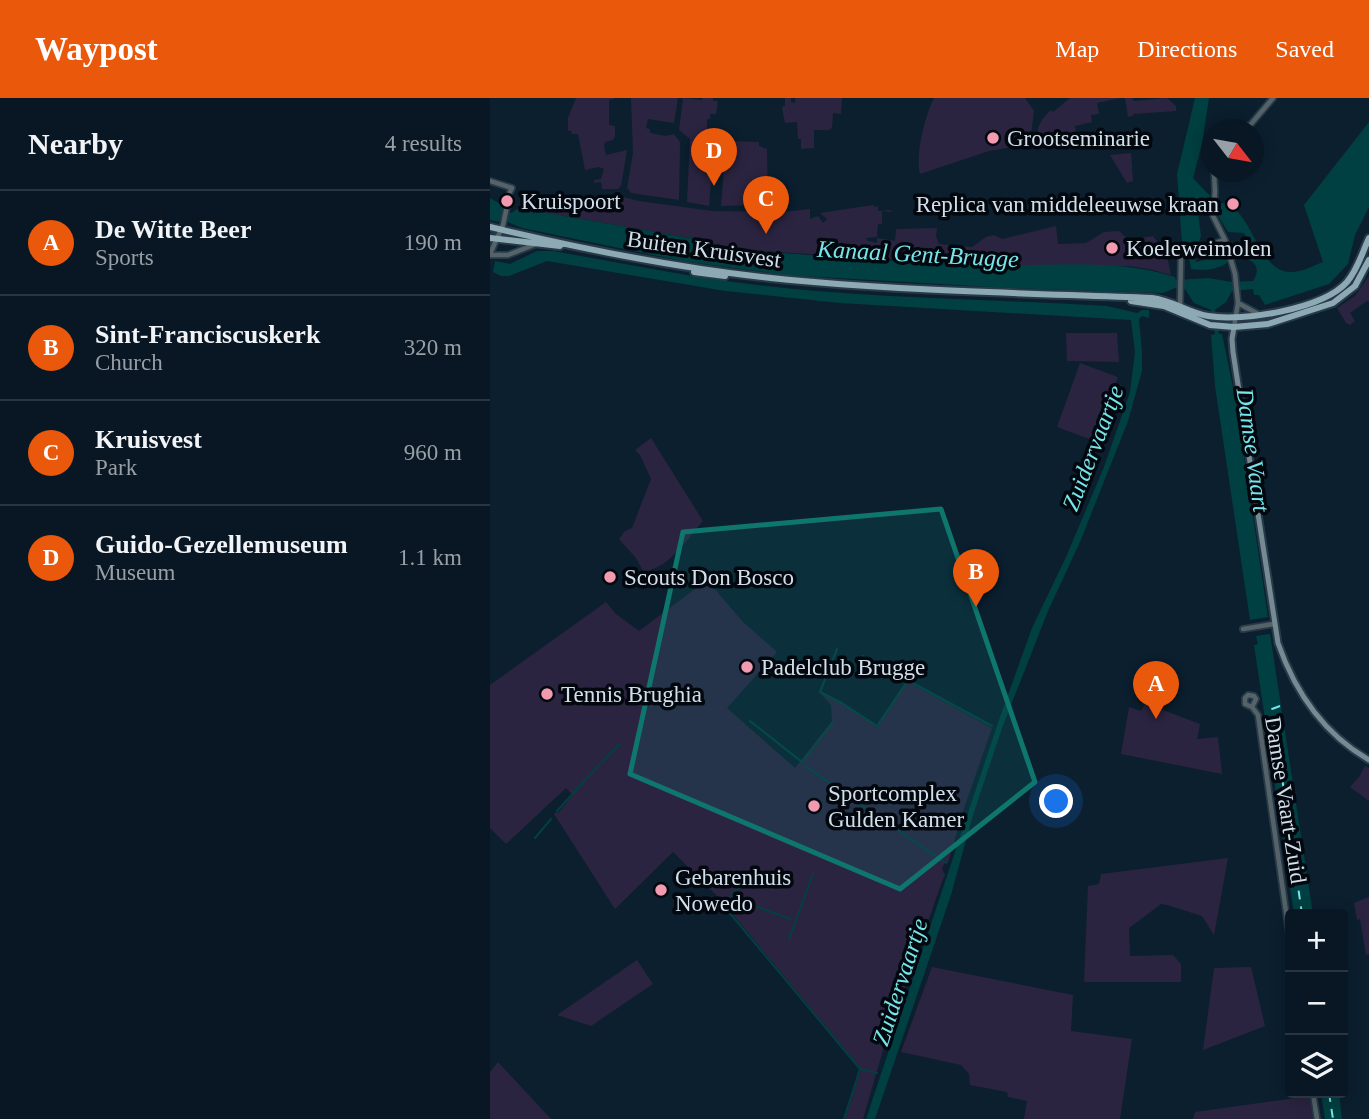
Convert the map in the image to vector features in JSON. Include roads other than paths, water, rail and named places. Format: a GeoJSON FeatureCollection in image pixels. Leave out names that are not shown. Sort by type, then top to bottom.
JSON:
{"type":"FeatureCollection","features":[{"type":"Feature","properties":{"kind":"main road","name":"Buiten Kruisvest"},"geometry":{"type":"LineString","coordinates":[[490,227],[653,261],[772,278],[1152,298],[1214,317],[1260,316],[1294,308],[1335,292],[1354,272],[1369,238]]}},
{"type":"Feature","properties":{"kind":"main road","name":"Buiten Kruisvest"},"geometry":{"type":"LineString","coordinates":[[493,238],[771,282],[1146,302],[1216,325],[1234,327],[1286,320],[1333,303],[1355,286],[1369,260]]}},
{"type":"Feature","properties":{"kind":"main road"},"geometry":{"type":"LineString","coordinates":[[1234,327],[1233,352],[1275,624],[1283,657],[1298,689],[1313,711],[1332,732],[1369,760]]}},
{"type":"Feature","properties":{"kind":"street"},"geometry":{"type":"LineString","coordinates":[[1255,119],[1273,98]]}},
{"type":"Feature","properties":{"kind":"street"},"geometry":{"type":"LineString","coordinates":[[490,181],[511,190]]}},
{"type":"Feature","properties":{"kind":"street"},"geometry":{"type":"LineString","coordinates":[[1214,182],[1213,216],[1230,256],[1236,282],[1237,317],[1234,327]]}},
{"type":"Feature","properties":{"kind":"street"},"geometry":{"type":"LineString","coordinates":[[506,209],[501,230],[493,238],[490,254],[508,255],[536,243]]}},
{"type":"Feature","properties":{"kind":"street"},"geometry":{"type":"LineString","coordinates":[[1180,314],[1181,254],[1224,240]]}},
{"type":"Feature","properties":{"kind":"street"},"geometry":{"type":"LineString","coordinates":[[1237,303],[1259,313],[1260,316]]}},
{"type":"Feature","properties":{"kind":"street"},"geometry":{"type":"LineString","coordinates":[[1243,629],[1275,624]]}},
{"type":"Feature","properties":{"kind":"street","name":"Damse Vaart-Zuid"},"geometry":{"type":"LineString","coordinates":[[1252,707],[1258,715],[1286,909]]}},
{"type":"Feature","properties":{"kind":"street"},"geometry":{"type":"LineString","coordinates":[[1314,1098],[1317,1119]]}},
{"type":"Feature","properties":{"kind":"waterway"},"geometry":{"type":"LineString","coordinates":[[837,649],[820,692],[877,726],[908,680]]}},
{"type":"Feature","properties":{"kind":"waterway"},"geometry":{"type":"LineString","coordinates":[[863,656],[992,726]]}},
{"type":"Feature","properties":{"kind":"waterway"},"geometry":{"type":"LineString","coordinates":[[750,721],[802,762],[833,722]]}},
{"type":"Feature","properties":{"kind":"waterway"},"geometry":{"type":"LineString","coordinates":[[602,762],[620,744]]}},
{"type":"Feature","properties":{"kind":"waterway"},"geometry":{"type":"LineString","coordinates":[[557,811],[599,765]]}},
{"type":"Feature","properties":{"kind":"waterway"},"geometry":{"type":"LineString","coordinates":[[805,766],[946,863]]}},
{"type":"Feature","properties":{"kind":"waterway"},"geometry":{"type":"LineString","coordinates":[[535,838],[551,819]]}},
{"type":"Feature","properties":{"kind":"waterway"},"geometry":{"type":"LineString","coordinates":[[789,939],[813,874]]}},
{"type":"Feature","properties":{"kind":"waterway"},"geometry":{"type":"LineString","coordinates":[[746,879],[723,905],[860,1069]]}},
{"type":"Feature","properties":{"kind":"waterway"},"geometry":{"type":"LineString","coordinates":[[755,906],[790,919]]}},
{"type":"Feature","properties":{"kind":"waterway"},"geometry":{"type":"LineString","coordinates":[[844,1119],[860,1069],[877,1073]]}},
{"type":"Feature","properties":{"kind":"tunnel"},"geometry":{"type":"LineString","coordinates":[[507,206],[510,192]]}},
{"type":"Feature","properties":{"kind":"place","name":"Grootseminarie"},"geometry":{"type":"Point","coordinates":[993,138]}},
{"type":"Feature","properties":{"kind":"place","name":"Guido-Gezellemuseum"},"geometry":{"type":"Point","coordinates":[714,186]}},
{"type":"Feature","properties":{"kind":"place","name":"Kruispoort"},"geometry":{"type":"Point","coordinates":[507,201]}},
{"type":"Feature","properties":{"kind":"place","name":"Replica van middeleeuwse kraan"},"geometry":{"type":"Point","coordinates":[1233,204]}},
{"type":"Feature","properties":{"kind":"place","name":"Kruisvest"},"geometry":{"type":"Point","coordinates":[766,234]}},
{"type":"Feature","properties":{"kind":"place","name":"Koeleweimolen"},"geometry":{"type":"Point","coordinates":[1112,248]}},
{"type":"Feature","properties":{"kind":"place","name":"Scouts Don Bosco"},"geometry":{"type":"Point","coordinates":[610,577]}},
{"type":"Feature","properties":{"kind":"place","name":"Sint-Franciscuskerk"},"geometry":{"type":"Point","coordinates":[976,607]}},
{"type":"Feature","properties":{"kind":"place","name":"Padelclub Brugge"},"geometry":{"type":"Point","coordinates":[747,667]}},
{"type":"Feature","properties":{"kind":"place","name":"Tennis Brughia"},"geometry":{"type":"Point","coordinates":[547,694]}},
{"type":"Feature","properties":{"kind":"place","name":"De Witte Beer"},"geometry":{"type":"Point","coordinates":[1156,719]}},
{"type":"Feature","properties":{"kind":"place","name":"Sportcomplex Gulden Kamer"},"geometry":{"type":"Point","coordinates":[814,806]}},
{"type":"Feature","properties":{"kind":"place","name":"Gebarenhuis Nowedo"},"geometry":{"type":"Point","coordinates":[661,890]}},
{"type":"Feature","properties":{"kind":"water label","name":"Kanaal Gent-Brugge"},"geometry":{"type":"Point","coordinates":[918,254]}},
{"type":"Feature","properties":{"kind":"water label","name":"Zuidervaartje"},"geometry":{"type":"Point","coordinates":[1093,448]}},
{"type":"Feature","properties":{"kind":"water label","name":"Damse Vaart"},"geometry":{"type":"Point","coordinates":[1253,450]}},
{"type":"Feature","properties":{"kind":"water label","name":"Zuidervaartje"},"geometry":{"type":"Point","coordinates":[900,982]}}]}
